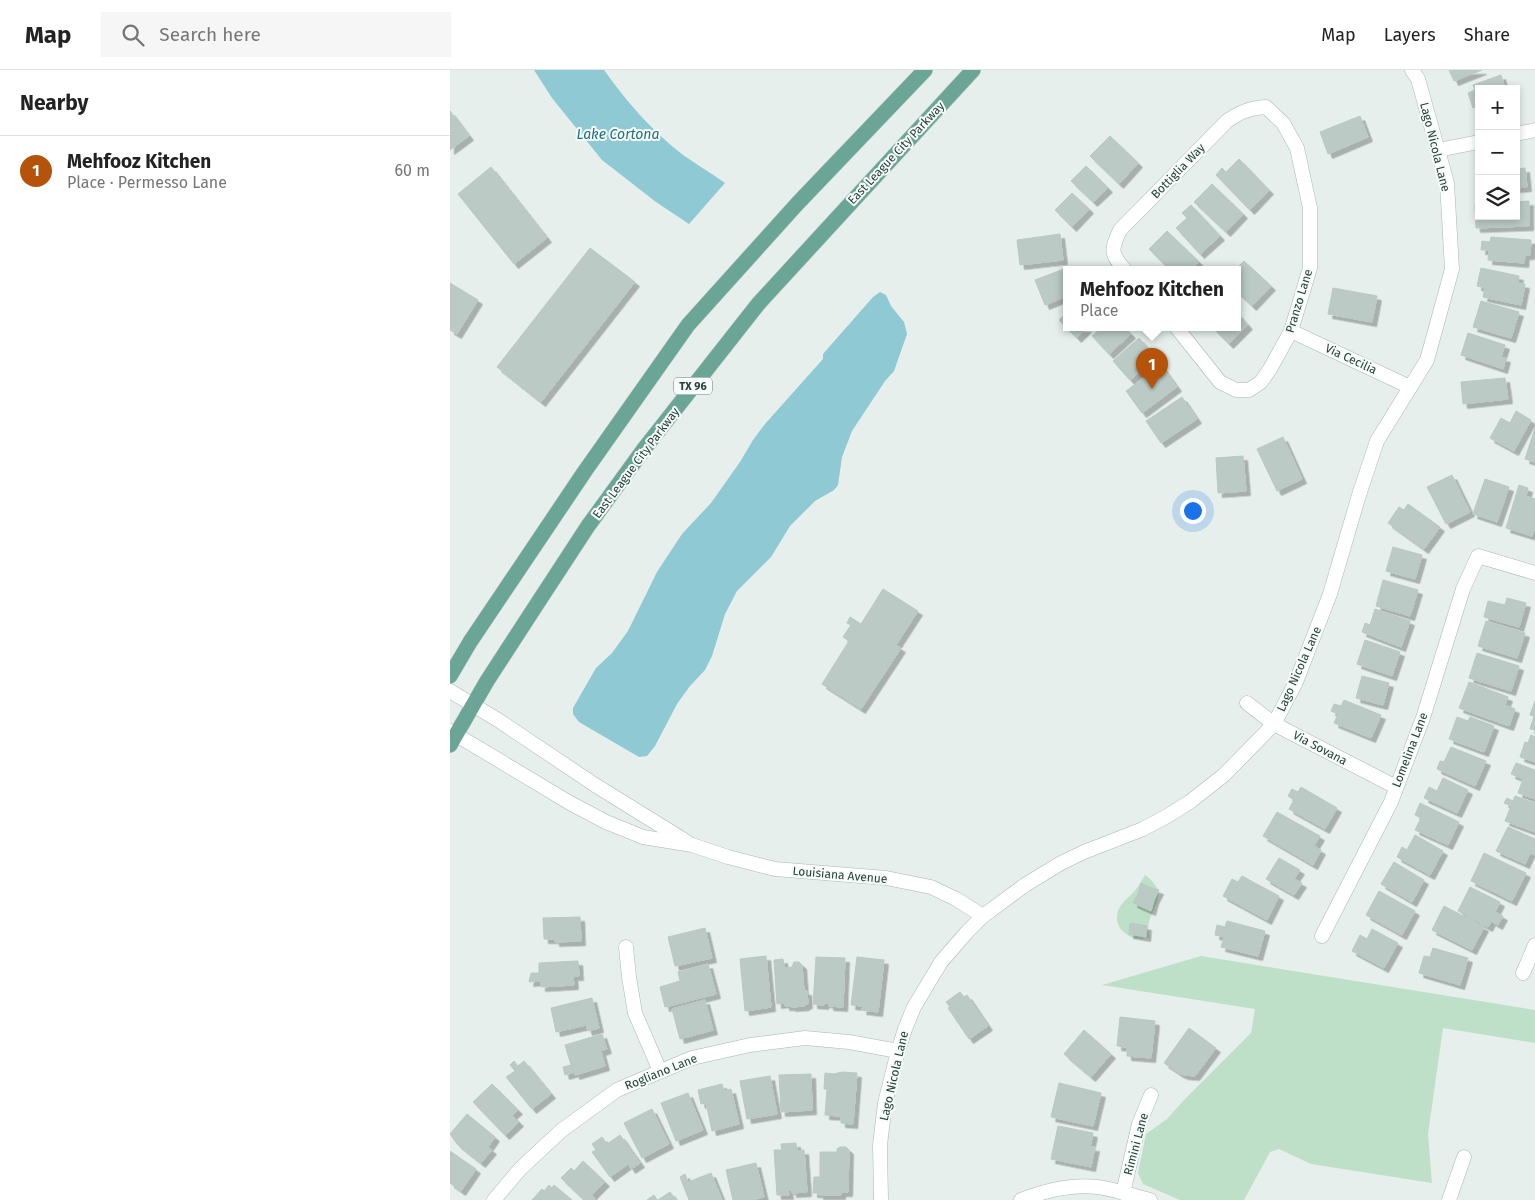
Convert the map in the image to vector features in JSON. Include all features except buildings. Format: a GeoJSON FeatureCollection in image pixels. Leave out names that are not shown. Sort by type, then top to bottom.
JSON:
{"type":"FeatureCollection","features":[{"type":"Feature","properties":{"kind":"main road","name":"TX 96"},"geometry":{"type":"LineString","coordinates":[[450,676],[470,642],[585,471],[688,326],[798,204],[925,70]]}},
{"type":"Feature","properties":{"kind":"main road","name":"East League City Parkway"},"geometry":{"type":"LineString","coordinates":[[452,737],[588,526],[644,449],[728,341],[765,296],[973,70]]}},
{"type":"Feature","properties":{"kind":"street","name":"Lago Nicola Lane"},"geometry":{"type":"LineString","coordinates":[[881,1200],[880,1145],[885,1103],[898,1051],[911,1014],[941,962],[983,916],[1025,885],[1061,863],[1084,852],[1143,829],[1192,801],[1224,776],[1274,724],[1296,682],[1330,594],[1377,441],[1427,360],[1452,269],[1447,184],[1418,79],[1412,70]]}},
{"type":"Feature","properties":{"kind":"street","name":"Bottiglia Way"},"geometry":{"type":"LineString","coordinates":[[1121,266],[1115,259],[1112,246],[1120,230],[1227,121],[1239,112],[1252,108],[1266,107]]}},
{"type":"Feature","properties":{"kind":"street","name":"Pranzo Lane"},"geometry":{"type":"LineString","coordinates":[[1179,331],[1220,382],[1236,390],[1249,390],[1261,382],[1291,331],[1310,268],[1310,208],[1297,148],[1283,123],[1266,107]]}},
{"type":"Feature","properties":{"kind":"street"},"geometry":{"type":"LineString","coordinates":[[1520,133],[1535,130]]}},
{"type":"Feature","properties":{"kind":"street"},"geometry":{"type":"LineString","coordinates":[[1438,150],[1475,143]]}},
{"type":"Feature","properties":{"kind":"street","name":"Via Cecilia"},"geometry":{"type":"LineString","coordinates":[[1291,331],[1410,387]]}},
{"type":"Feature","properties":{"kind":"street","name":"Lomelina Lane"},"geometry":{"type":"LineString","coordinates":[[1322,936],[1391,802],[1423,718],[1464,589],[1478,556],[1535,573]]}},
{"type":"Feature","properties":{"kind":"street","name":"Louisiana Avenue"},"geometry":{"type":"LineString","coordinates":[[450,691],[474,704],[595,785],[692,846]]}},
{"type":"Feature","properties":{"kind":"street","name":"Via Sovana"},"geometry":{"type":"LineString","coordinates":[[1247,703],[1274,724],[1396,787]]}},
{"type":"Feature","properties":{"kind":"street","name":"Louisiana Avenue"},"geometry":{"type":"LineString","coordinates":[[452,737],[606,822],[643,837],[692,846],[775,869],[886,878],[931,887],[956,899],[983,916]]}},
{"type":"Feature","properties":{"kind":"street"},"geometry":{"type":"LineString","coordinates":[[626,946],[635,1014],[660,1071]]}},
{"type":"Feature","properties":{"kind":"street"},"geometry":{"type":"LineString","coordinates":[[1523,973],[1535,946]]}},
{"type":"Feature","properties":{"kind":"street","name":"Rogliano Lane"},"geometry":{"type":"LineString","coordinates":[[494,1200],[520,1169],[562,1130],[617,1090],[692,1058],[750,1045],[805,1038],[848,1042],[898,1051]]}},
{"type":"Feature","properties":{"kind":"street","name":"Rimini Lane"},"geometry":{"type":"LineString","coordinates":[[1123,1193],[1139,1124],[1151,1095]]}},
{"type":"Feature","properties":{"kind":"street"},"geometry":{"type":"LineString","coordinates":[[1449,1200],[1464,1157]]}},
{"type":"Feature","properties":{"kind":"street"},"geometry":{"type":"LineString","coordinates":[[1021,1200],[1066,1187],[1097,1186],[1150,1200]]}},
{"type":"Feature","properties":{"kind":"green space"},"geometry":{"type":"Polygon","coordinates":[[[1145,875],[1154,883],[1158,891],[1158,898],[1150,919],[1150,937],[1137,939],[1121,929],[1117,922],[1117,915],[1120,906],[1136,889],[1145,875]]]}},
{"type":"Feature","properties":{"kind":"green space"},"geometry":{"type":"Polygon","coordinates":[[[1201,956],[1535,1010],[1535,1043],[1443,1028],[1428,1134],[1432,1183],[1311,1164],[1279,1149],[1270,1152],[1244,1200],[1180,1200],[1143,1184],[1138,1173],[1146,1134],[1167,1119],[1251,1033],[1255,1009],[1102,985],[1201,956]]]}},
{"type":"Feature","properties":{"kind":"water","name":"Lake Cortona"},"geometry":{"type":"Polygon","coordinates":[[[534,70],[604,70],[650,126],[683,155],[725,183],[689,224],[656,202],[602,160],[552,98],[534,70]]]}},
{"type":"Feature","properties":{"kind":"water"},"geometry":{"type":"Polygon","coordinates":[[[880,292],[886,295],[891,306],[904,322],[907,334],[894,371],[885,381],[852,431],[842,457],[838,485],[834,490],[815,501],[790,526],[771,557],[737,591],[725,614],[712,656],[705,670],[677,704],[655,746],[647,756],[639,757],[579,722],[573,714],[573,708],[596,668],[612,653],[628,631],[657,572],[682,534],[711,503],[765,424],[823,359],[823,354],[873,297],[880,292]]]}},
{"type":"Feature","properties":{"kind":"place","name":"Mehfooz Kitchen"},"geometry":{"type":"Point","coordinates":[1152,389]}}]}
